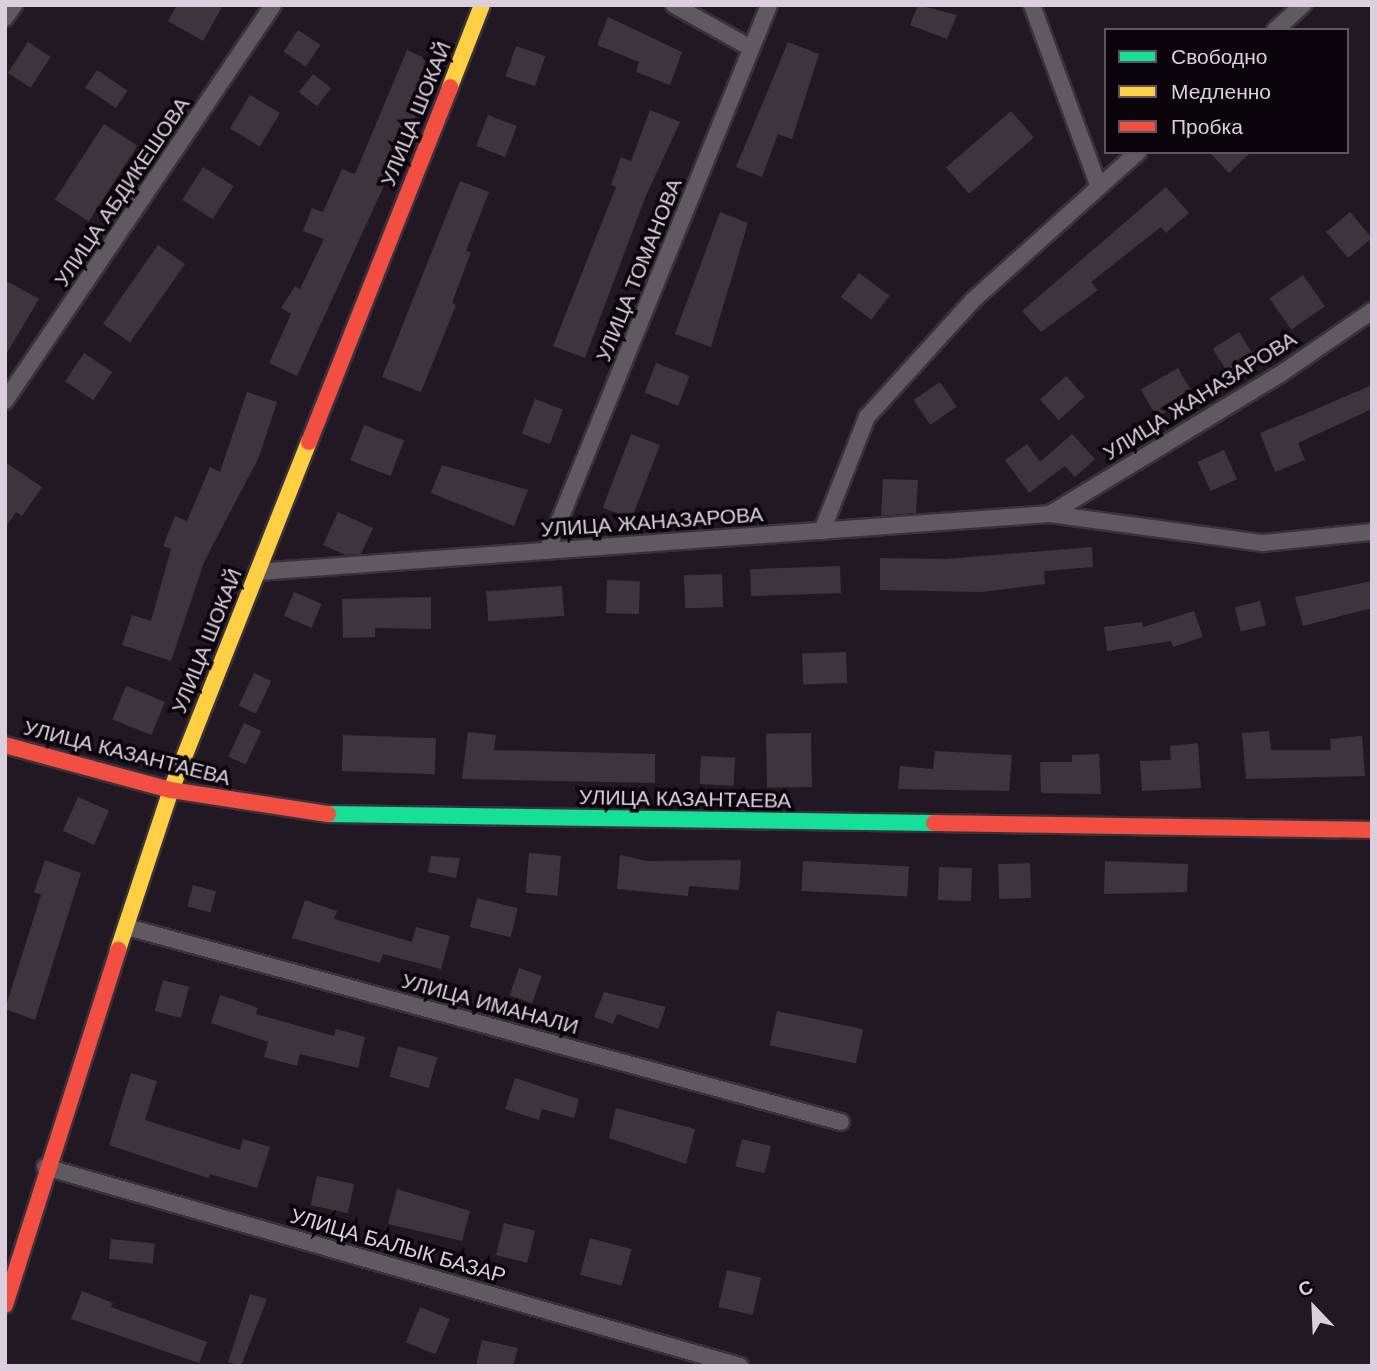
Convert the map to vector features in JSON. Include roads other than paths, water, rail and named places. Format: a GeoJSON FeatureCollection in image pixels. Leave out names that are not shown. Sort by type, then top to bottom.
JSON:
{"type":"FeatureCollection","features":[{"type":"Feature","properties":{"kind":"street"},"geometry":{"type":"LineString","coordinates":[[5,18],[14,5]]}},
{"type":"Feature","properties":{"kind":"street","name":"УЛИЦА АБДИКЕШОВА"},"geometry":{"type":"LineString","coordinates":[[5,401],[273,5]]}},
{"type":"Feature","properties":{"kind":"street","name":"УЛИЦА ШОКАЙ"},"geometry":{"type":"LineString","coordinates":[[5,1305],[45,1167],[171,790],[482,5]]}},
{"type":"Feature","properties":{"kind":"street"},"geometry":{"type":"LineString","coordinates":[[674,5],[751,48]]}},
{"type":"Feature","properties":{"kind":"street","name":"УЛИЦА ТОМАНОВА"},"geometry":{"type":"LineString","coordinates":[[547,551],[769,5]]}},
{"type":"Feature","properties":{"kind":"street"},"geometry":{"type":"LineString","coordinates":[[1032,5],[1099,187]]}},
{"type":"Feature","properties":{"kind":"street"},"geometry":{"type":"LineString","coordinates":[[1277,28],[1303,5]]}},
{"type":"Feature","properties":{"kind":"street"},"geometry":{"type":"LineString","coordinates":[[822,531],[867,417],[972,301],[1136,154]]}},
{"type":"Feature","properties":{"kind":"street","name":"УЛИЦА ЖАНАЗАРОВА"},"geometry":{"type":"LineString","coordinates":[[1050,514],[1279,374],[1372,311]]}},
{"type":"Feature","properties":{"kind":"street","name":"УЛИЦА ЖАНАЗАРОВА"},"geometry":{"type":"LineString","coordinates":[[257,572],[1050,514],[1263,543],[1372,532]]}},
{"type":"Feature","properties":{"kind":"street","name":"УЛИЦА КАЗАНТАЕВА"},"geometry":{"type":"LineString","coordinates":[[5,745],[171,790],[306,814],[1372,831]]}},
{"type":"Feature","properties":{"kind":"street","name":"УЛИЦА ИМАНАЛИ"},"geometry":{"type":"LineString","coordinates":[[127,927],[841,1122]]}},
{"type":"Feature","properties":{"kind":"street","name":"УЛИЦА БАЛЫК БАЗАР"},"geometry":{"type":"LineString","coordinates":[[45,1167],[740,1366]]}}]}
